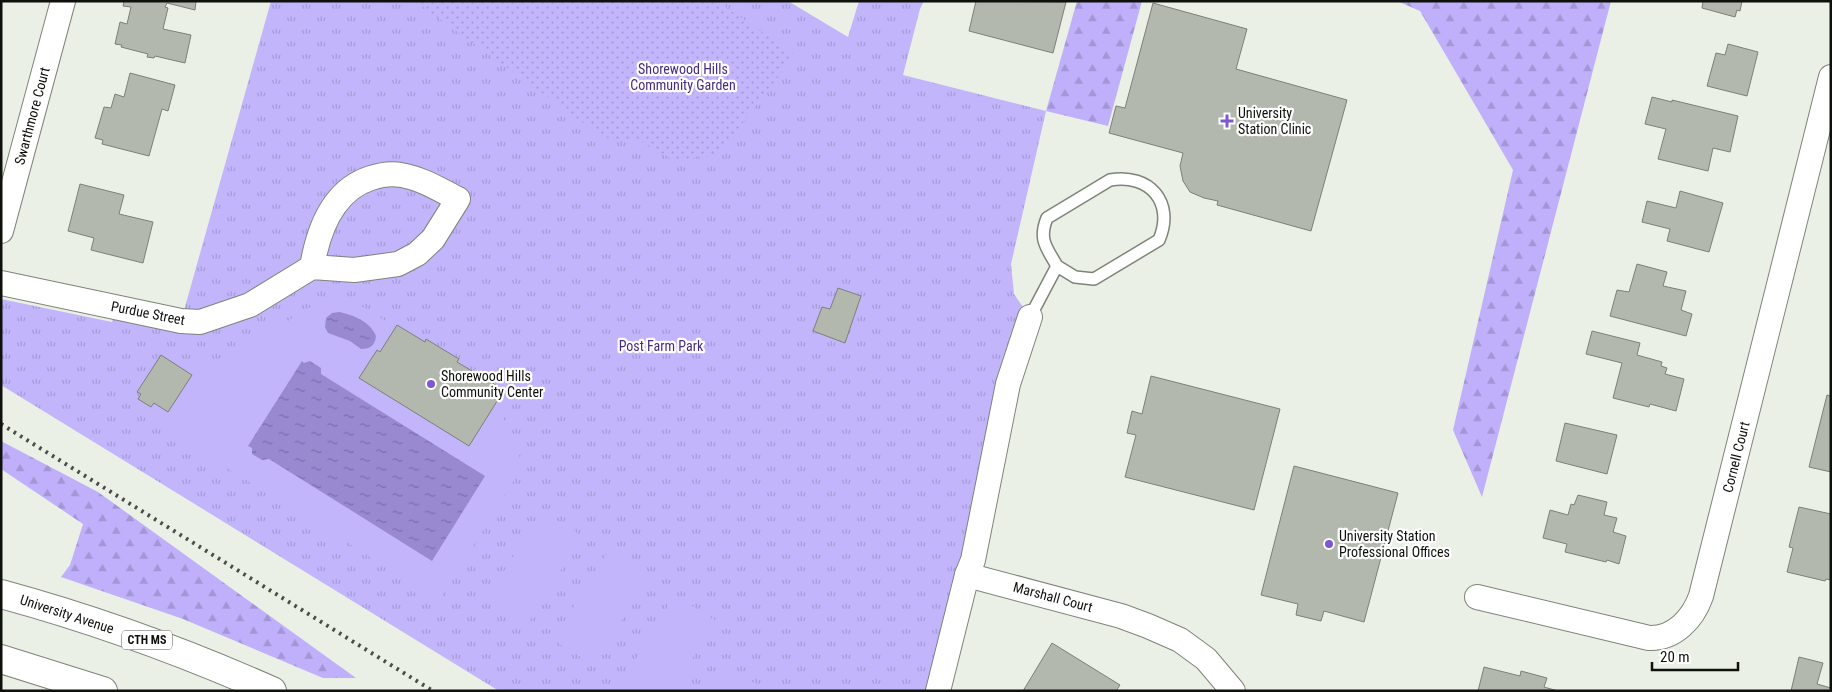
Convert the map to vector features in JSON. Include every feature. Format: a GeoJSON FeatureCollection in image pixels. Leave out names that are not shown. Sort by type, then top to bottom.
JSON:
{"type":"FeatureCollection","features":[{"type":"Feature","properties":{"kind":"main road","name":"University Avenue"},"geometry":{"type":"LineString","coordinates":[[1,594],[60,610],[136,636],[272,691]]}},
{"type":"Feature","properties":{"kind":"main road"},"geometry":{"type":"LineString","coordinates":[[1,659],[103,691]]}},
{"type":"Feature","properties":{"kind":"street","name":"Swarthmore Court"},"geometry":{"type":"LineString","coordinates":[[1,230],[63,1]]}},
{"type":"Feature","properties":{"kind":"street","name":"Cornell Court"},"geometry":{"type":"LineString","coordinates":[[1477,597],[1648,638],[1661,637],[1673,632],[1690,616],[1698,605],[1831,77]]}},
{"type":"Feature","properties":{"kind":"street"},"geometry":{"type":"LineString","coordinates":[[384,175],[402,175],[433,186],[458,199],[433,239],[417,254],[398,264],[354,270],[312,266],[320,233],[332,210],[345,193],[355,185],[384,175]]}},
{"type":"Feature","properties":{"kind":"street","name":"Purdue Street"},"geometry":{"type":"LineString","coordinates":[[1,283],[181,321],[200,322],[250,305],[312,266]]}},
{"type":"Feature","properties":{"kind":"street"},"geometry":{"type":"LineString","coordinates":[[938,691],[967,575],[973,560],[1008,384],[1030,317]]}},
{"type":"Feature","properties":{"kind":"street","name":"Marshall Court"},"geometry":{"type":"LineString","coordinates":[[967,575],[1121,616],[1148,626],[1180,640],[1206,659],[1233,691]]}},
{"type":"Feature","properties":{"kind":"lane"},"geometry":{"type":"LineString","coordinates":[[1134,179],[1154,190],[1164,210],[1164,225],[1159,240],[1094,279],[1075,277],[1057,266],[1043,239],[1043,228],[1047,218],[1110,180],[1134,179]]}},
{"type":"Feature","properties":{"kind":"lane"},"geometry":{"type":"LineString","coordinates":[[1030,317],[1057,266]]}},
{"type":"Feature","properties":{"kind":"green space","name":"Post Farm Park"},"geometry":{"type":"Polygon","coordinates":[[[271,1],[788,1],[848,37],[859,1],[924,1],[920,9],[903,75],[1046,111],[1011,264],[1014,294],[1030,317],[938,691],[499,691],[1,385],[1,299],[112,322],[117,308],[181,321],[271,1]]]}},
{"type":"Feature","properties":{"kind":"green space","name":"Shorewood Hills Community Garden"},"geometry":{"type":"Polygon","coordinates":[[[415,1],[717,1],[795,55],[717,156],[673,160],[645,143],[632,139],[613,140],[600,135],[415,1]]]}},
{"type":"Feature","properties":{"kind":"green space"},"geometry":{"type":"Polygon","coordinates":[[[1077,1],[1142,1],[1108,126],[1046,111],[1077,1]]]}},
{"type":"Feature","properties":{"kind":"green space"},"geometry":{"type":"Polygon","coordinates":[[[1397,1],[1611,1],[1482,497],[1453,430],[1513,170],[1420,11],[1397,1]]]}},
{"type":"Feature","properties":{"kind":"green space"},"geometry":{"type":"Polygon","coordinates":[[[337,291],[395,327],[380,352],[377,350],[360,378],[493,407],[503,417],[523,465],[440,600],[133,410],[138,399],[151,407],[154,403],[168,411],[164,357],[167,352],[184,362],[227,358],[337,291]]]}},
{"type":"Feature","properties":{"kind":"green space"},"geometry":{"type":"Polygon","coordinates":[[[1,441],[98,492],[356,678],[323,678],[183,619],[61,577],[70,565],[83,524],[1,469],[1,441]]]}},
{"type":"Feature","properties":{"kind":"green space"},"geometry":{"type":"Polygon","coordinates":[[[541,511],[582,536],[527,625],[486,600],[541,511]]]}},
{"type":"Feature","properties":{"kind":"green space"},"geometry":{"type":"Polygon","coordinates":[[[607,553],[647,578],[594,665],[553,640],[607,553]]]}},
{"type":"Feature","properties":{"kind":"green space"},"geometry":{"type":"Polygon","coordinates":[[[675,595],[716,621],[672,691],[634,691],[621,683],[675,595]]]}},
{"type":"Feature","properties":{"kind":"green space"},"geometry":{"type":"Polygon","coordinates":[[[731,668],[765,691],[710,691],[722,673],[731,668]]]}},
{"type":"Feature","properties":{"kind":"water"},"geometry":{"type":"Polygon","coordinates":[[[339,312],[355,317],[370,326],[376,336],[372,346],[361,349],[350,341],[328,333],[325,327],[326,318],[332,313],[339,312]]]}},
{"type":"Feature","properties":{"kind":"water"},"geometry":{"type":"Polygon","coordinates":[[[302,361],[304,363],[310,361],[321,368],[321,374],[485,476],[432,561],[269,459],[262,460],[252,454],[252,448],[248,446],[302,361]]]}},
{"type":"Feature","properties":{"kind":"building"},"geometry":{"type":"Polygon","coordinates":[[[124,1],[196,1],[195,10],[167,3],[165,7],[168,8],[163,29],[191,35],[185,63],[155,56],[154,58],[147,57],[148,54],[115,44],[120,22],[127,24],[131,7],[123,6],[124,1]]]}},
{"type":"Feature","properties":{"kind":"building"},"geometry":{"type":"Polygon","coordinates":[[[976,1],[1066,2],[1053,53],[969,31],[976,1]]]}},
{"type":"Feature","properties":{"kind":"building"},"geometry":{"type":"Polygon","coordinates":[[[1701,1],[1742,1],[1740,11],[1737,10],[1735,17],[1702,8],[1703,2],[1701,1]]]}},
{"type":"Feature","properties":{"kind":"building","name":"University Station Clinic"},"geometry":{"type":"Polygon","coordinates":[[[1153,3],[1247,29],[1236,69],[1347,100],[1311,231],[1217,205],[1218,201],[1190,192],[1183,181],[1180,166],[1183,153],[1109,133],[1116,106],[1125,108],[1153,3]]]}},
{"type":"Feature","properties":{"kind":"building"},"geometry":{"type":"Polygon","coordinates":[[[1728,44],[1758,52],[1747,96],[1707,86],[1716,53],[1725,55],[1728,44]]]}},
{"type":"Feature","properties":{"kind":"building"},"geometry":{"type":"Polygon","coordinates":[[[130,73],[175,85],[168,111],[162,109],[149,156],[102,144],[103,140],[95,138],[104,107],[111,108],[115,94],[124,97],[130,73]]]}},
{"type":"Feature","properties":{"kind":"building"},"geometry":{"type":"Polygon","coordinates":[[[1652,97],[1738,116],[1730,152],[1713,148],[1708,171],[1658,159],[1666,129],[1645,124],[1652,97]]]}},
{"type":"Feature","properties":{"kind":"building"},"geometry":{"type":"Polygon","coordinates":[[[80,184],[124,195],[119,214],[153,222],[143,263],[91,250],[94,238],[68,231],[80,184]]]}},
{"type":"Feature","properties":{"kind":"building"},"geometry":{"type":"Polygon","coordinates":[[[1680,191],[1723,203],[1709,252],[1667,241],[1670,229],[1642,222],[1647,201],[1676,208],[1680,191]]]}},
{"type":"Feature","properties":{"kind":"building"},"geometry":{"type":"Polygon","coordinates":[[[1637,264],[1667,272],[1663,286],[1686,291],[1681,310],[1692,314],[1686,336],[1610,316],[1617,290],[1629,292],[1637,264]]]}},
{"type":"Feature","properties":{"kind":"building"},"geometry":{"type":"Polygon","coordinates":[[[838,288],[861,296],[845,343],[813,331],[822,307],[830,309],[838,288]]]}},
{"type":"Feature","properties":{"kind":"building","name":"Shorewood Hills Community Center"},"geometry":{"type":"Polygon","coordinates":[[[397,325],[425,342],[426,339],[459,359],[457,362],[504,390],[469,446],[359,378],[377,350],[380,352],[397,325]]]}},
{"type":"Feature","properties":{"kind":"building"},"geometry":{"type":"Polygon","coordinates":[[[1592,331],[1640,343],[1637,355],[1662,362],[1661,366],[1667,368],[1665,374],[1684,379],[1676,411],[1650,404],[1649,407],[1613,398],[1622,363],[1586,354],[1592,331]]]}},
{"type":"Feature","properties":{"kind":"building"},"geometry":{"type":"Polygon","coordinates":[[[161,355],[192,375],[168,412],[154,403],[151,407],[138,399],[141,394],[137,392],[161,355]]]}},
{"type":"Feature","properties":{"kind":"building"},"geometry":{"type":"Polygon","coordinates":[[[1151,376],[1280,409],[1254,510],[1125,477],[1136,435],[1127,433],[1132,411],[1142,414],[1151,376]]]}},
{"type":"Feature","properties":{"kind":"building"},"geometry":{"type":"Polygon","coordinates":[[[1827,395],[1831,396],[1831,472],[1809,467],[1827,395]]]}},
{"type":"Feature","properties":{"kind":"building"},"geometry":{"type":"Polygon","coordinates":[[[1565,423],[1617,435],[1607,474],[1556,461],[1565,423]]]}},
{"type":"Feature","properties":{"kind":"building","name":"University Station Professional Offices"},"geometry":{"type":"Polygon","coordinates":[[[1294,466],[1398,493],[1364,622],[1324,611],[1321,621],[1296,615],[1298,604],[1261,595],[1294,466]]]}},
{"type":"Feature","properties":{"kind":"building"},"geometry":{"type":"Polygon","coordinates":[[[1578,495],[1607,502],[1604,515],[1617,518],[1613,532],[1626,536],[1619,564],[1565,552],[1567,544],[1543,538],[1550,510],[1568,515],[1571,504],[1574,505],[1578,495]]]}},
{"type":"Feature","properties":{"kind":"building"},"geometry":{"type":"Polygon","coordinates":[[[1799,507],[1831,514],[1831,580],[1826,579],[1825,581],[1787,572],[1793,548],[1789,547],[1799,507]]]}},
{"type":"Feature","properties":{"kind":"building"},"geometry":{"type":"Polygon","coordinates":[[[1052,643],[1120,685],[1116,691],[1023,691],[1052,643]]]}},
{"type":"Feature","properties":{"kind":"building"},"geometry":{"type":"Polygon","coordinates":[[[1799,657],[1823,663],[1817,684],[1831,688],[1831,691],[1791,691],[1799,657]]]}},
{"type":"Feature","properties":{"kind":"building"},"geometry":{"type":"Polygon","coordinates":[[[1484,667],[1520,676],[1521,671],[1547,678],[1544,687],[1558,691],[1478,691],[1484,667]]]}},
{"type":"Feature","properties":{"kind":"railway"},"geometry":{"type":"LineString","coordinates":[[1,424],[433,691]]}},
{"type":"Feature","properties":{"kind":"place","name":"University Station Clinic"},"geometry":{"type":"Point","coordinates":[1227,121]}},
{"type":"Feature","properties":{"kind":"place","name":"Shorewood Hills Community Center"},"geometry":{"type":"Point","coordinates":[431,384]}},
{"type":"Feature","properties":{"kind":"place","name":"University Station Professional Offices"},"geometry":{"type":"Point","coordinates":[1329,544]}}]}
